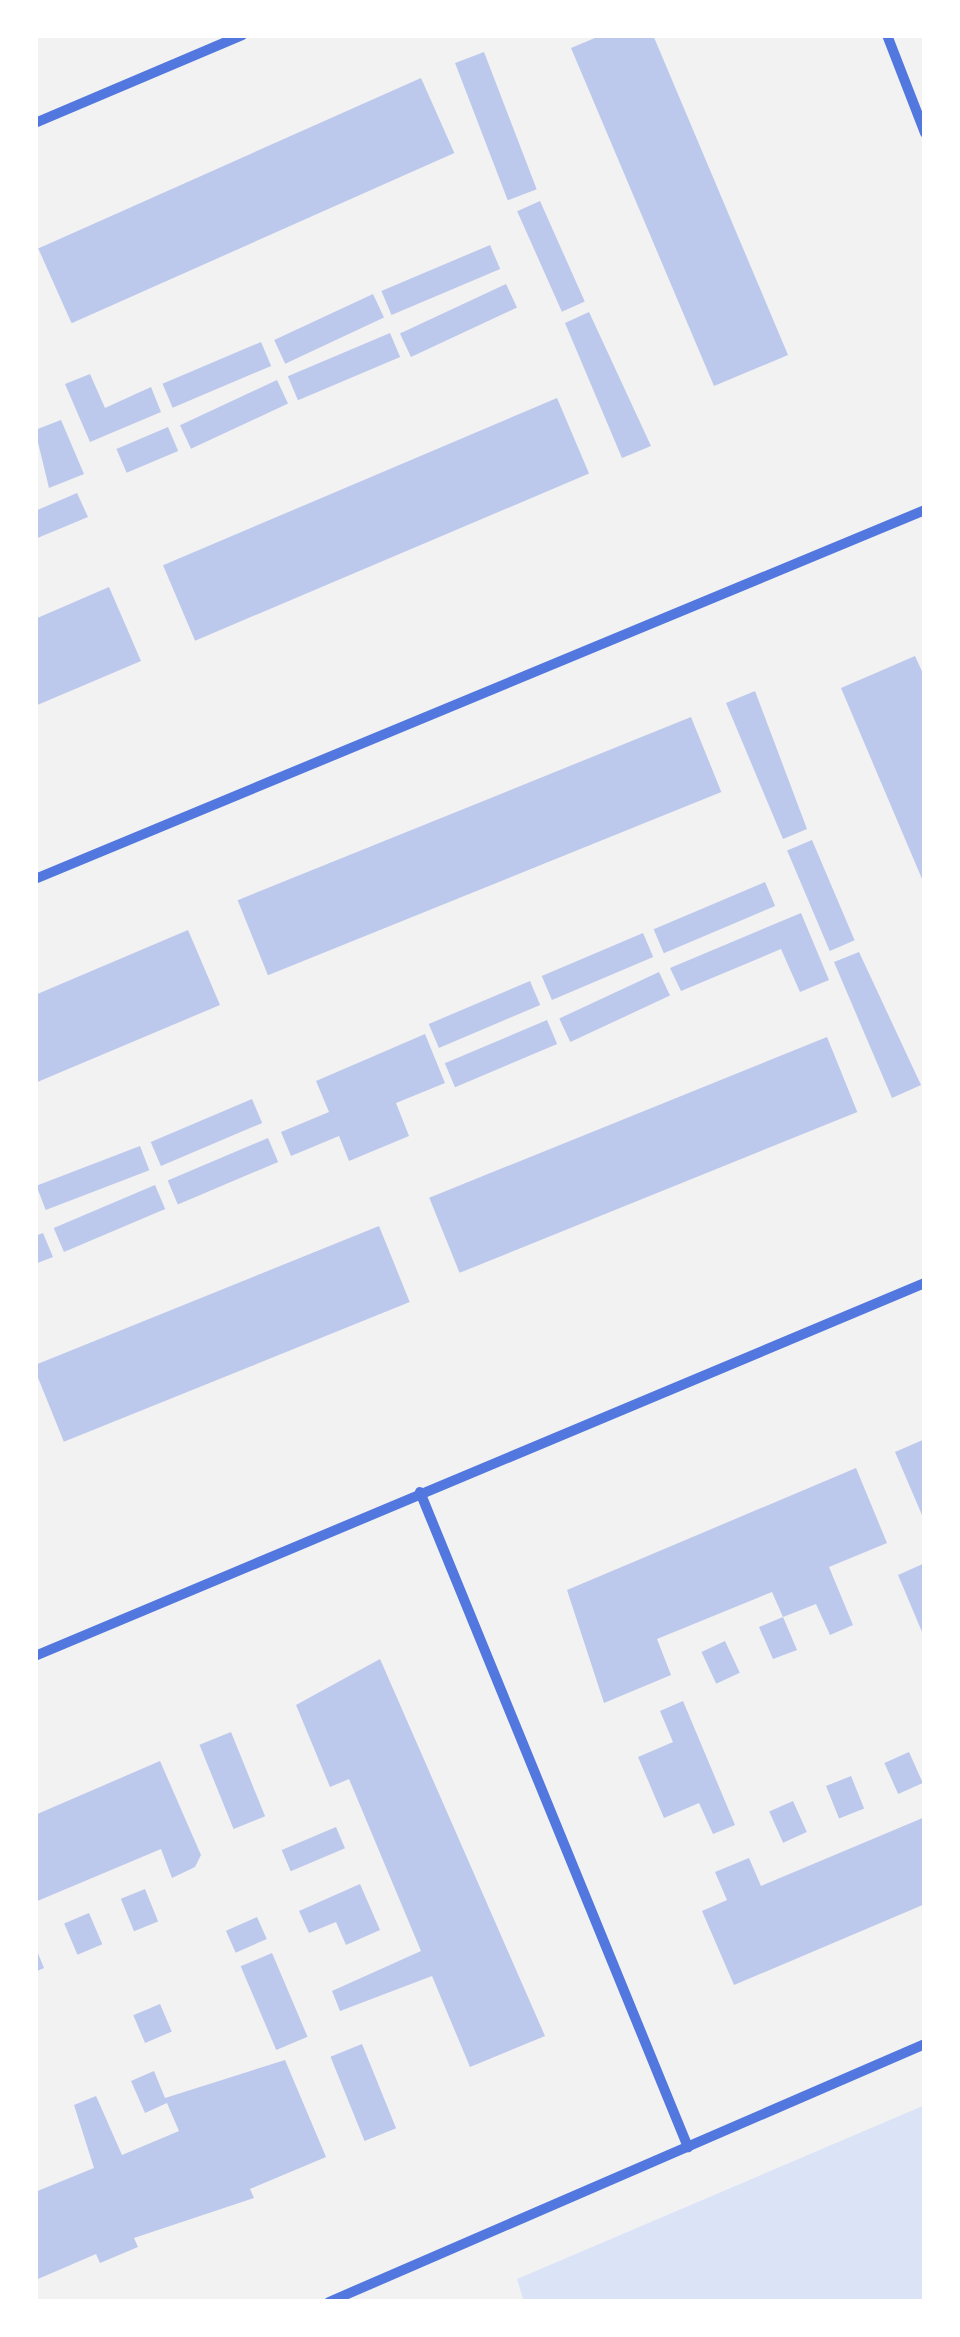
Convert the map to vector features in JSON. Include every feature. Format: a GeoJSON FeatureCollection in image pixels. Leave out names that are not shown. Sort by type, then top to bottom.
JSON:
{"type":"FeatureCollection","features":[{"type":"Feature","properties":{"kind":"street"},"geometry":{"type":"LineString","coordinates":[[35,122],[242,35]]}},
{"type":"Feature","properties":{"kind":"street"},"geometry":{"type":"LineString","coordinates":[[888,35],[925,133]]}},
{"type":"Feature","properties":{"kind":"street"},"geometry":{"type":"LineString","coordinates":[[35,879],[925,510]]}},
{"type":"Feature","properties":{"kind":"street"},"geometry":{"type":"LineString","coordinates":[[35,1656],[925,1283]]}},
{"type":"Feature","properties":{"kind":"street"},"geometry":{"type":"LineString","coordinates":[[420,1492],[688,2147]]}},
{"type":"Feature","properties":{"kind":"street"},"geometry":{"type":"LineString","coordinates":[[328,2302],[925,2044]]}},
{"type":"Feature","properties":{"kind":"shaded area"},"geometry":{"type":"Polygon","coordinates":[[[925,2105],[925,2302],[524,2302],[517,2279],[925,2105]]]}},
{"type":"Feature","properties":{"kind":"building"},"geometry":{"type":"Polygon","coordinates":[[[602,35],[653,35],[788,355],[714,386],[571,48],[602,35]]]}},
{"type":"Feature","properties":{"kind":"building"},"geometry":{"type":"Polygon","coordinates":[[[484,52],[537,189],[508,200],[455,63],[484,52]]]}},
{"type":"Feature","properties":{"kind":"building"},"geometry":{"type":"Polygon","coordinates":[[[421,78],[454,153],[72,323],[38,248],[421,78]]]}},
{"type":"Feature","properties":{"kind":"building"},"geometry":{"type":"Polygon","coordinates":[[[540,201],[585,301],[562,312],[517,211],[540,201]]]}},
{"type":"Feature","properties":{"kind":"building"},"geometry":{"type":"Polygon","coordinates":[[[490,245],[500,269],[392,315],[381,291],[490,245]]]}},
{"type":"Feature","properties":{"kind":"building"},"geometry":{"type":"Polygon","coordinates":[[[506,284],[517,308],[411,357],[400,333],[506,284]]]}},
{"type":"Feature","properties":{"kind":"building"},"geometry":{"type":"Polygon","coordinates":[[[373,294],[384,318],[285,364],[274,340],[373,294]]]}},
{"type":"Feature","properties":{"kind":"building"},"geometry":{"type":"Polygon","coordinates":[[[589,312],[651,446],[622,458],[565,323],[589,312]]]}},
{"type":"Feature","properties":{"kind":"building"},"geometry":{"type":"Polygon","coordinates":[[[390,333],[400,357],[298,400],[288,376],[390,333]]]}},
{"type":"Feature","properties":{"kind":"building"},"geometry":{"type":"Polygon","coordinates":[[[261,342],[271,366],[173,408],[163,384],[261,342]]]}},
{"type":"Feature","properties":{"kind":"building"},"geometry":{"type":"Polygon","coordinates":[[[90,374],[105,408],[151,387],[161,412],[90,442],[65,384],[90,374]]]}},
{"type":"Feature","properties":{"kind":"building"},"geometry":{"type":"Polygon","coordinates":[[[277,380],[288,404],[191,449],[180,425],[277,380]]]}},
{"type":"Feature","properties":{"kind":"building"},"geometry":{"type":"Polygon","coordinates":[[[557,398],[589,473],[195,641],[163,565],[557,398]]]}},
{"type":"Feature","properties":{"kind":"building"},"geometry":{"type":"Polygon","coordinates":[[[61,420],[84,474],[49,488],[35,430],[61,420]]]}},
{"type":"Feature","properties":{"kind":"building"},"geometry":{"type":"Polygon","coordinates":[[[168,427],[178,451],[127,473],[116,449],[168,427]]]}},
{"type":"Feature","properties":{"kind":"building"},"geometry":{"type":"Polygon","coordinates":[[[77,493],[88,517],[35,539],[35,511],[77,493]]]}},
{"type":"Feature","properties":{"kind":"building"},"geometry":{"type":"Polygon","coordinates":[[[109,587],[141,661],[35,706],[35,619],[109,587]]]}},
{"type":"Feature","properties":{"kind":"building"},"geometry":{"type":"Polygon","coordinates":[[[915,656],[925,678],[925,886],[841,688],[915,656]]]}},
{"type":"Feature","properties":{"kind":"building"},"geometry":{"type":"Polygon","coordinates":[[[755,691],[807,829],[783,839],[726,703],[755,691]]]}},
{"type":"Feature","properties":{"kind":"building"},"geometry":{"type":"Polygon","coordinates":[[[691,717],[721,792],[268,975],[238,900],[691,717]]]}},
{"type":"Feature","properties":{"kind":"building"},"geometry":{"type":"Polygon","coordinates":[[[812,840],[855,940],[830,951],[787,851],[812,840]]]}},
{"type":"Feature","properties":{"kind":"building"},"geometry":{"type":"Polygon","coordinates":[[[765,882],[775,906],[664,953],[654,929],[765,882]]]}},
{"type":"Feature","properties":{"kind":"building"},"geometry":{"type":"Polygon","coordinates":[[[801,913],[829,980],[800,992],[781,949],[681,991],[670,968],[801,913]]]}},
{"type":"Feature","properties":{"kind":"building"},"geometry":{"type":"Polygon","coordinates":[[[188,930],[220,1005],[35,1083],[35,995],[188,930]]]}},
{"type":"Feature","properties":{"kind":"building"},"geometry":{"type":"Polygon","coordinates":[[[643,933],[653,957],[552,1000],[542,976],[643,933]]]}},
{"type":"Feature","properties":{"kind":"building"},"geometry":{"type":"Polygon","coordinates":[[[859,952],[921,1085],[892,1098],[834,962],[859,952]]]}},
{"type":"Feature","properties":{"kind":"building"},"geometry":{"type":"Polygon","coordinates":[[[659,972],[670,996],[570,1042],[559,1018],[659,972]]]}},
{"type":"Feature","properties":{"kind":"building"},"geometry":{"type":"Polygon","coordinates":[[[530,981],[540,1005],[439,1048],[429,1024],[530,981]]]}},
{"type":"Feature","properties":{"kind":"building"},"geometry":{"type":"Polygon","coordinates":[[[547,1020],[557,1044],[455,1087],[445,1063],[547,1020]]]}},
{"type":"Feature","properties":{"kind":"building"},"geometry":{"type":"Polygon","coordinates":[[[425,1034],[445,1083],[396,1103],[409,1136],[349,1161],[339,1136],[291,1156],[281,1132],[329,1112],[316,1081],[425,1034]]]}},
{"type":"Feature","properties":{"kind":"building"},"geometry":{"type":"Polygon","coordinates":[[[827,1037],[857,1112],[460,1273],[429,1198],[827,1037]]]}},
{"type":"Feature","properties":{"kind":"building"},"geometry":{"type":"Polygon","coordinates":[[[252,1099],[262,1123],[161,1166],[151,1142],[252,1099]]]}},
{"type":"Feature","properties":{"kind":"building"},"geometry":{"type":"Polygon","coordinates":[[[268,1138],[278,1162],[178,1205],[168,1181],[268,1138]]]}},
{"type":"Feature","properties":{"kind":"building"},"geometry":{"type":"Polygon","coordinates":[[[140,1146],[149,1170],[46,1210],[36,1186],[140,1146]]]}},
{"type":"Feature","properties":{"kind":"building"},"geometry":{"type":"Polygon","coordinates":[[[155,1185],[165,1209],[64,1252],[54,1228],[155,1185]]]}},
{"type":"Feature","properties":{"kind":"building"},"geometry":{"type":"Polygon","coordinates":[[[379,1226],[410,1302],[64,1442],[35,1365],[379,1226]]]}},
{"type":"Feature","properties":{"kind":"building"},"geometry":{"type":"Polygon","coordinates":[[[43,1233],[53,1257],[35,1264],[35,1236],[43,1233]]]}},
{"type":"Feature","properties":{"kind":"building"},"geometry":{"type":"Polygon","coordinates":[[[925,1439],[925,1522],[895,1452],[925,1439]]]}},
{"type":"Feature","properties":{"kind":"building"},"geometry":{"type":"Polygon","coordinates":[[[856,1468],[887,1543],[829,1567],[853,1625],[830,1635],[816,1604],[783,1617],[772,1592],[657,1639],[671,1675],[604,1703],[567,1590],[856,1468]]]}},
{"type":"Feature","properties":{"kind":"building"},"geometry":{"type":"Polygon","coordinates":[[[925,1563],[925,1639],[898,1575],[925,1563]]]}},
{"type":"Feature","properties":{"kind":"building"},"geometry":{"type":"Polygon","coordinates":[[[783,1617],[797,1650],[773,1659],[759,1627],[783,1617]]]}},
{"type":"Feature","properties":{"kind":"building"},"geometry":{"type":"Polygon","coordinates":[[[725,1641],[740,1673],[716,1684],[701,1652],[725,1641]]]}},
{"type":"Feature","properties":{"kind":"building"},"geometry":{"type":"Polygon","coordinates":[[[380,1659],[545,2036],[470,2067],[432,1976],[340,2011],[332,1991],[421,1951],[349,1779],[330,1787],[296,1705],[380,1659]]]}},
{"type":"Feature","properties":{"kind":"building"},"geometry":{"type":"Polygon","coordinates":[[[683,1701],[735,1825],[713,1834],[699,1803],[664,1818],[638,1757],[673,1742],[660,1711],[683,1701]]]}},
{"type":"Feature","properties":{"kind":"building"},"geometry":{"type":"Polygon","coordinates":[[[231,1732],[265,1816],[234,1829],[199,1745],[231,1732]]]}},
{"type":"Feature","properties":{"kind":"building"},"geometry":{"type":"Polygon","coordinates":[[[909,1752],[923,1783],[898,1794],[884,1763],[909,1752]]]}},
{"type":"Feature","properties":{"kind":"building"},"geometry":{"type":"Polygon","coordinates":[[[160,1761],[201,1855],[195,1867],[172,1878],[161,1849],[35,1902],[35,1815],[160,1761]]]}},
{"type":"Feature","properties":{"kind":"building"},"geometry":{"type":"Polygon","coordinates":[[[851,1776],[864,1808],[839,1819],[826,1786],[851,1776]]]}},
{"type":"Feature","properties":{"kind":"building"},"geometry":{"type":"Polygon","coordinates":[[[793,1801],[807,1832],[783,1843],[769,1812],[793,1801]]]}},
{"type":"Feature","properties":{"kind":"building"},"geometry":{"type":"Polygon","coordinates":[[[925,1817],[925,1904],[734,1985],[702,1911],[727,1900],[715,1872],[749,1858],[761,1886],[925,1817]]]}},
{"type":"Feature","properties":{"kind":"building"},"geometry":{"type":"Polygon","coordinates":[[[336,1827],[345,1848],[291,1871],[282,1850],[336,1827]]]}},
{"type":"Feature","properties":{"kind":"building"},"geometry":{"type":"Polygon","coordinates":[[[360,1884],[380,1930],[346,1945],[336,1922],[309,1933],[299,1911],[360,1884]]]}},
{"type":"Feature","properties":{"kind":"building"},"geometry":{"type":"Polygon","coordinates":[[[145,1889],[158,1921],[134,1931],[121,1899],[145,1889]]]}},
{"type":"Feature","properties":{"kind":"building"},"geometry":{"type":"Polygon","coordinates":[[[89,1913],[102,1944],[77,1955],[64,1924],[89,1913]]]}},
{"type":"Feature","properties":{"kind":"building"},"geometry":{"type":"Polygon","coordinates":[[[257,1917],[267,1939],[236,1953],[226,1931],[257,1917]]]}},
{"type":"Feature","properties":{"kind":"building"},"geometry":{"type":"Polygon","coordinates":[[[35,1946],[44,1968],[35,1972],[35,1946]]]}},
{"type":"Feature","properties":{"kind":"building"},"geometry":{"type":"Polygon","coordinates":[[[272,1953],[308,2037],[276,2050],[241,1966],[272,1953]]]}},
{"type":"Feature","properties":{"kind":"building"},"geometry":{"type":"Polygon","coordinates":[[[160,2004],[172,2032],[145,2043],[133,2015],[160,2004]]]}},
{"type":"Feature","properties":{"kind":"building"},"geometry":{"type":"Polygon","coordinates":[[[362,2044],[396,2128],[365,2141],[330,2057],[362,2044]]]}},
{"type":"Feature","properties":{"kind":"building"},"geometry":{"type":"Polygon","coordinates":[[[285,2060],[326,2157],[250,2189],[254,2198],[134,2238],[138,2247],[100,2263],[96,2254],[38,2279],[35,2192],[94,2168],[74,2105],[96,2096],[122,2155],[179,2131],[167,2103],[145,2113],[131,2081],[154,2071],[165,2098],[285,2060]]]}}]}
